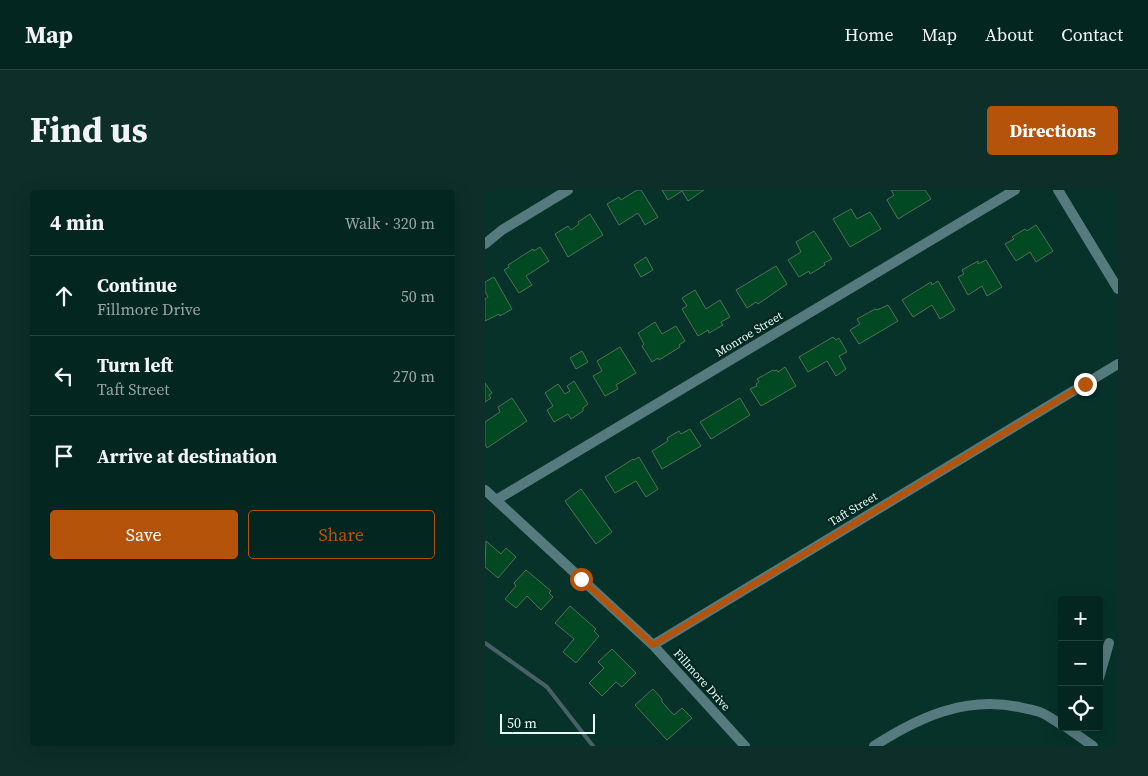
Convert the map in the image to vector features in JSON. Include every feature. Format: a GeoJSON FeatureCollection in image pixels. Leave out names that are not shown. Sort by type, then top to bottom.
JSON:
{"type":"FeatureCollection","features":[{"type":"Feature","properties":{"kind":"street"},"geometry":{"type":"LineString","coordinates":[[485,244],[502,230],[568,190]]}},
{"type":"Feature","properties":{"kind":"street","name":"Monroe Street"},"geometry":{"type":"LineString","coordinates":[[496,500],[1015,190]]}},
{"type":"Feature","properties":{"kind":"street"},"geometry":{"type":"LineString","coordinates":[[1057,190],[1118,288]]}},
{"type":"Feature","properties":{"kind":"street","name":"Taft Street"},"geometry":{"type":"LineString","coordinates":[[653,645],[1118,364]]}},
{"type":"Feature","properties":{"kind":"street","name":"Fillmore Drive"},"geometry":{"type":"LineString","coordinates":[[485,490],[653,645],[745,746]]}},
{"type":"Feature","properties":{"kind":"street"},"geometry":{"type":"LineString","coordinates":[[1103,664],[1109,643]]}},
{"type":"Feature","properties":{"kind":"street"},"geometry":{"type":"LineString","coordinates":[[874,746],[899,730],[935,713],[963,706],[1000,703],[1041,712],[1058,723]]}},
{"type":"Feature","properties":{"kind":"street"},"geometry":{"type":"LineString","coordinates":[[1082,732],[1093,746]]}},
{"type":"Feature","properties":{"kind":"building"},"geometry":{"type":"Polygon","coordinates":[[[637,190],[641,190],[658,217],[645,225],[638,213],[619,225],[607,204],[619,197],[621,200],[637,190]]]}},
{"type":"Feature","properties":{"kind":"building"},"geometry":{"type":"Polygon","coordinates":[[[662,190],[704,190],[688,201],[682,191],[668,200],[662,190]]]}},
{"type":"Feature","properties":{"kind":"building"},"geometry":{"type":"Polygon","coordinates":[[[891,190],[925,190],[931,199],[898,219],[887,200],[894,195],[891,190]]]}},
{"type":"Feature","properties":{"kind":"building"},"geometry":{"type":"Polygon","coordinates":[[[851,209],[857,219],[870,212],[881,229],[850,247],[833,219],[851,209]]]}},
{"type":"Feature","properties":{"kind":"building"},"geometry":{"type":"Polygon","coordinates":[[[590,214],[603,235],[568,257],[555,234],[568,226],[571,230],[579,224],[578,222],[590,214]]]}},
{"type":"Feature","properties":{"kind":"building"},"geometry":{"type":"Polygon","coordinates":[[[1036,225],[1053,251],[1036,262],[1030,252],[1016,261],[1005,244],[1025,229],[1027,231],[1036,225]]]}},
{"type":"Feature","properties":{"kind":"building"},"geometry":{"type":"Polygon","coordinates":[[[814,231],[832,259],[810,274],[809,271],[799,277],[788,260],[801,252],[796,242],[814,231]]]}},
{"type":"Feature","properties":{"kind":"building"},"geometry":{"type":"Polygon","coordinates":[[[540,247],[549,261],[526,276],[532,285],[519,293],[504,270],[509,267],[508,265],[533,249],[534,251],[540,247]]]}},
{"type":"Feature","properties":{"kind":"building"},"geometry":{"type":"Polygon","coordinates":[[[646,257],[653,270],[641,277],[634,265],[646,257]]]}},
{"type":"Feature","properties":{"kind":"building"},"geometry":{"type":"Polygon","coordinates":[[[986,260],[1002,287],[987,296],[982,286],[968,295],[958,277],[964,274],[962,270],[978,261],[978,264],[986,260]]]}},
{"type":"Feature","properties":{"kind":"building"},"geometry":{"type":"Polygon","coordinates":[[[776,266],[787,284],[758,304],[756,302],[747,308],[736,290],[776,266]]]}},
{"type":"Feature","properties":{"kind":"building"},"geometry":{"type":"Polygon","coordinates":[[[494,277],[512,309],[500,316],[499,314],[485,321],[485,299],[488,297],[485,291],[485,282],[494,277]]]}},
{"type":"Feature","properties":{"kind":"building"},"geometry":{"type":"Polygon","coordinates":[[[938,281],[955,310],[940,319],[932,305],[913,317],[902,300],[931,282],[932,285],[938,281]]]}},
{"type":"Feature","properties":{"kind":"building"},"geometry":{"type":"Polygon","coordinates":[[[695,290],[706,309],[720,300],[730,317],[721,322],[723,325],[709,333],[708,330],[698,336],[682,309],[687,306],[682,298],[695,290]]]}},
{"type":"Feature","properties":{"kind":"building"},"geometry":{"type":"Polygon","coordinates":[[[888,305],[898,321],[859,344],[850,330],[860,324],[857,319],[875,309],[877,310],[888,305]]]}},
{"type":"Feature","properties":{"kind":"building"},"geometry":{"type":"Polygon","coordinates":[[[655,322],[662,334],[676,326],[685,341],[679,345],[680,347],[659,360],[658,358],[652,362],[642,346],[644,344],[638,333],[655,322]]]}},
{"type":"Feature","properties":{"kind":"building"},"geometry":{"type":"Polygon","coordinates":[[[833,337],[836,340],[839,338],[847,352],[839,356],[846,369],[836,376],[827,361],[808,372],[799,357],[833,337]]]}},
{"type":"Feature","properties":{"kind":"building"},"geometry":{"type":"Polygon","coordinates":[[[620,347],[636,373],[616,385],[618,389],[605,396],[593,376],[602,371],[597,361],[620,347]]]}},
{"type":"Feature","properties":{"kind":"building"},"geometry":{"type":"Polygon","coordinates":[[[582,351],[588,362],[576,369],[570,358],[582,351]]]}},
{"type":"Feature","properties":{"kind":"building"},"geometry":{"type":"Polygon","coordinates":[[[785,367],[796,386],[761,406],[750,389],[757,386],[756,384],[759,382],[757,379],[773,370],[778,372],[785,367]]]}},
{"type":"Feature","properties":{"kind":"building"},"geometry":{"type":"Polygon","coordinates":[[[574,381],[588,404],[583,408],[583,411],[571,419],[568,414],[554,422],[547,410],[553,406],[545,393],[558,384],[565,394],[570,391],[567,386],[574,381]]]}},
{"type":"Feature","properties":{"kind":"building"},"geometry":{"type":"Polygon","coordinates":[[[485,383],[492,393],[489,395],[491,398],[485,402],[485,383]]]}},
{"type":"Feature","properties":{"kind":"building"},"geometry":{"type":"Polygon","coordinates":[[[512,398],[527,421],[487,448],[485,444],[485,422],[500,412],[498,407],[512,398]]]}},
{"type":"Feature","properties":{"kind":"building"},"geometry":{"type":"Polygon","coordinates":[[[740,398],[750,415],[711,439],[700,422],[740,398]]]}},
{"type":"Feature","properties":{"kind":"building"},"geometry":{"type":"Polygon","coordinates":[[[690,429],[701,446],[662,469],[652,451],[668,441],[667,438],[679,431],[681,434],[690,429]]]}},
{"type":"Feature","properties":{"kind":"building"},"geometry":{"type":"Polygon","coordinates":[[[639,457],[658,489],[646,497],[636,481],[615,493],[605,477],[639,457]]]}},
{"type":"Feature","properties":{"kind":"building"},"geometry":{"type":"Polygon","coordinates":[[[581,489],[612,532],[596,544],[565,501],[581,489]]]}},
{"type":"Feature","properties":{"kind":"building"},"geometry":{"type":"Polygon","coordinates":[[[486,541],[501,554],[506,548],[516,557],[498,578],[485,567],[486,541]]]}},
{"type":"Feature","properties":{"kind":"building"},"geometry":{"type":"Polygon","coordinates":[[[526,570],[551,591],[549,593],[553,597],[541,610],[527,596],[516,608],[505,599],[516,586],[514,583],[526,570]]]}},
{"type":"Feature","properties":{"kind":"building"},"geometry":{"type":"Polygon","coordinates":[[[570,606],[596,629],[594,631],[599,636],[576,663],[563,652],[574,639],[555,623],[570,606]]]}},
{"type":"Feature","properties":{"kind":"building"},"geometry":{"type":"Polygon","coordinates":[[[612,649],[636,673],[622,687],[616,682],[602,696],[589,683],[604,668],[598,662],[612,649]]]}},
{"type":"Feature","properties":{"kind":"building"},"geometry":{"type":"Polygon","coordinates":[[[653,689],[674,715],[682,708],[692,718],[667,740],[635,705],[653,689]]]}},
{"type":"Feature","properties":{"kind":"waterway"},"geometry":{"type":"LineString","coordinates":[[485,643],[547,687],[593,746]]}},
{"type":"Feature","properties":{"kind":"route"},"geometry":{"type":"LineString","coordinates":[[581,579],[653,645],[1085,384]]}}]}
